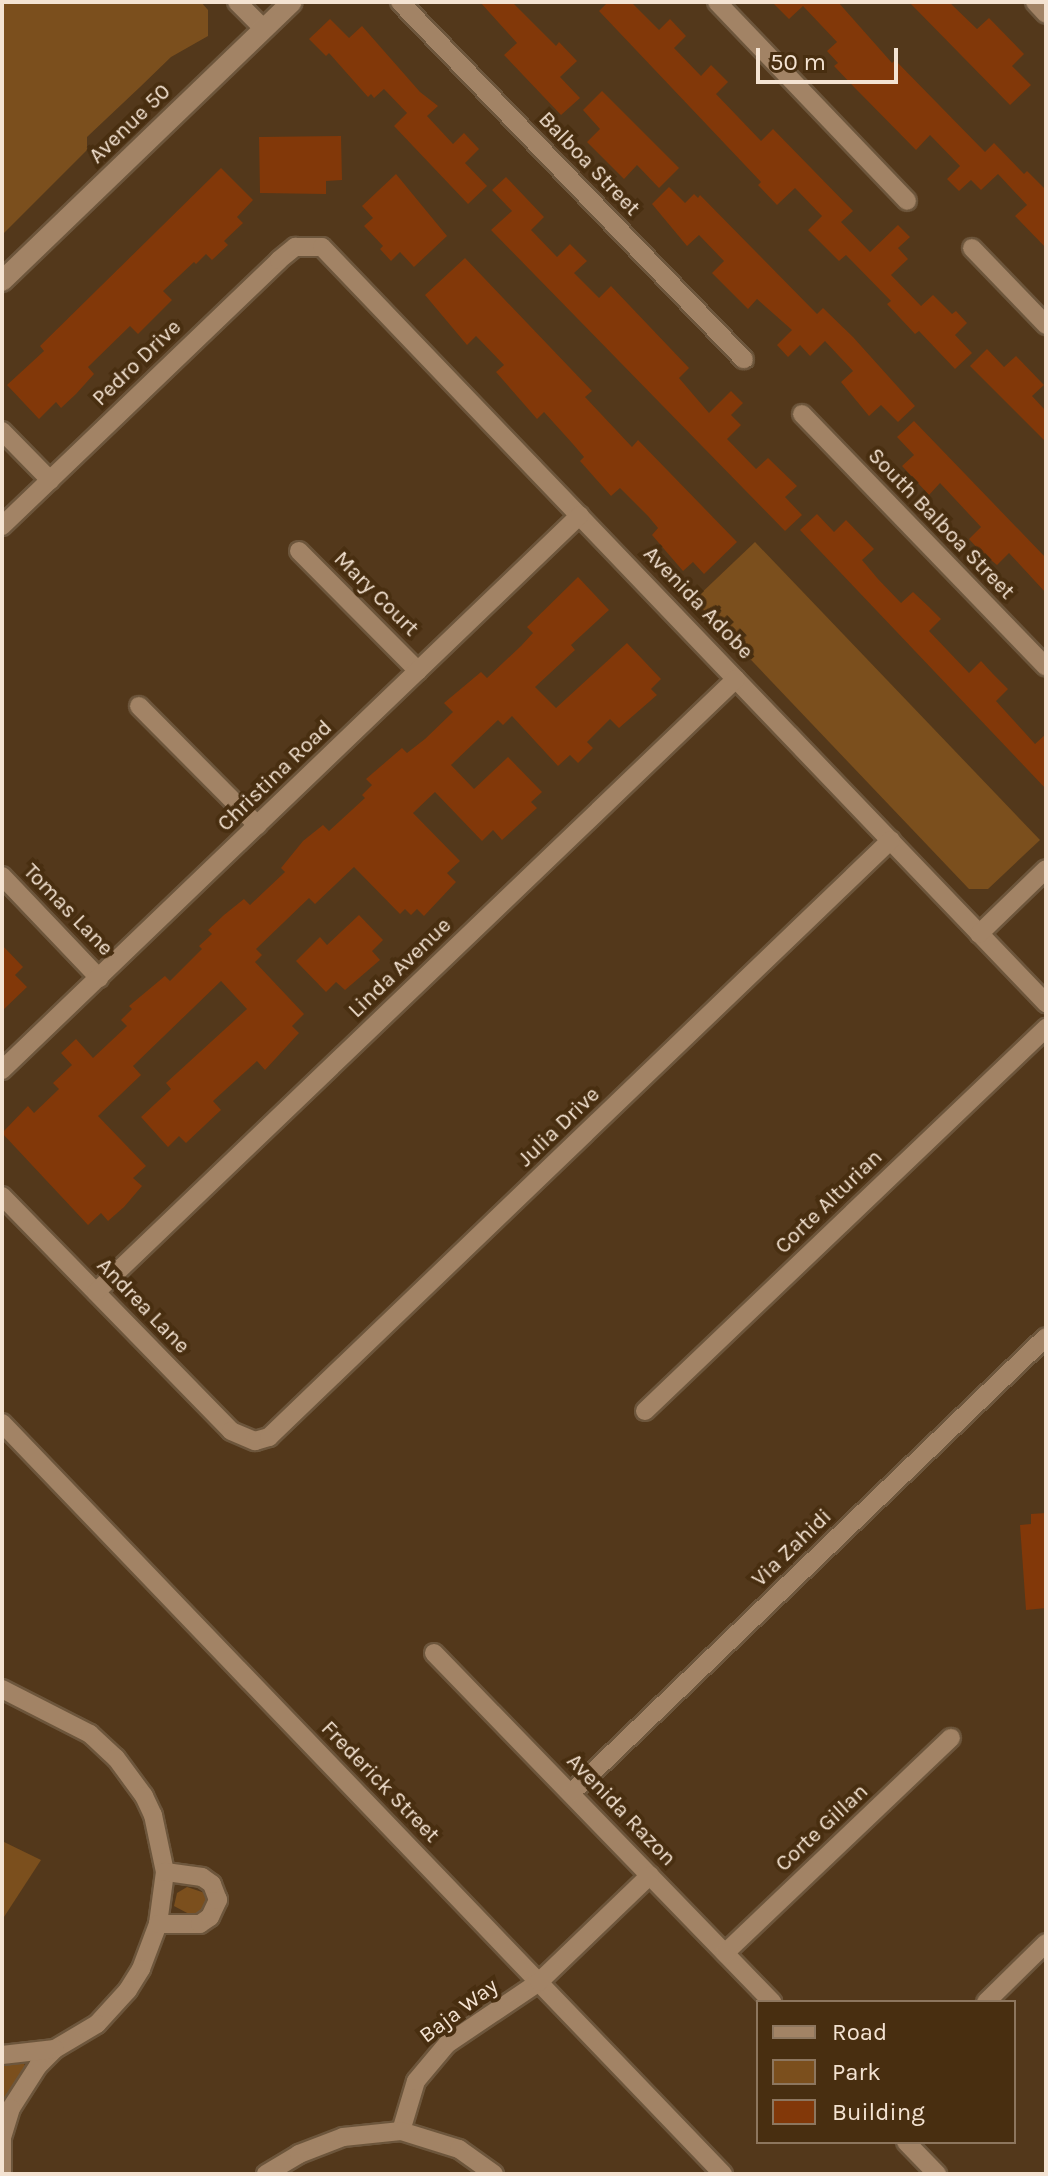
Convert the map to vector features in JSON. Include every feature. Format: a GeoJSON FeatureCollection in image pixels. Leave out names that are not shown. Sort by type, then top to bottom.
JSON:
{"type":"FeatureCollection","features":[{"type":"Feature","properties":{"kind":"main road","name":"Avenue 50"},"geometry":{"type":"LineString","coordinates":[[2,281],[292,2]]}},
{"type":"Feature","properties":{"kind":"street"},"geometry":{"type":"LineString","coordinates":[[237,2],[263,28]]}},
{"type":"Feature","properties":{"kind":"street","name":"Balboa Street"},"geometry":{"type":"LineString","coordinates":[[400,2],[744,360]]}},
{"type":"Feature","properties":{"kind":"street"},"geometry":{"type":"LineString","coordinates":[[717,2],[907,201]]}},
{"type":"Feature","properties":{"kind":"street"},"geometry":{"type":"LineString","coordinates":[[1035,2],[1046,14]]}},
{"type":"Feature","properties":{"kind":"street","name":"Pedro Drive"},"geometry":{"type":"LineString","coordinates":[[2,526],[279,260],[295,247],[310,245]]}},
{"type":"Feature","properties":{"kind":"street","name":"Avenida Adobe"},"geometry":{"type":"LineString","coordinates":[[310,245],[322,247],[336,259],[1046,1003]]}},
{"type":"Feature","properties":{"kind":"street"},"geometry":{"type":"LineString","coordinates":[[972,248],[1046,325]]}},
{"type":"Feature","properties":{"kind":"street","name":"South Balboa Street"},"geometry":{"type":"LineString","coordinates":[[802,414],[1046,667]]}},
{"type":"Feature","properties":{"kind":"street"},"geometry":{"type":"LineString","coordinates":[[2,431],[50,480]]}},
{"type":"Feature","properties":{"kind":"street","name":"Christina Road"},"geometry":{"type":"LineString","coordinates":[[2,1070],[580,515]]}},
{"type":"Feature","properties":{"kind":"street","name":"Mary Court"},"geometry":{"type":"LineString","coordinates":[[299,551],[418,671]]}},
{"type":"Feature","properties":{"kind":"street","name":"Linda Avenue"},"geometry":{"type":"LineString","coordinates":[[96,1292],[736,679]]}},
{"type":"Feature","properties":{"kind":"street"},"geometry":{"type":"LineString","coordinates":[[139,706],[257,825]]}},
{"type":"Feature","properties":{"kind":"street","name":"Julia Drive"},"geometry":{"type":"LineString","coordinates":[[255,1441],[269,1437],[283,1426],[891,840]]}},
{"type":"Feature","properties":{"kind":"street"},"geometry":{"type":"LineString","coordinates":[[979,934],[1046,869]]}},
{"type":"Feature","properties":{"kind":"street","name":"Tomas Lane"},"geometry":{"type":"LineString","coordinates":[[2,876],[99,978]]}},
{"type":"Feature","properties":{"kind":"street","name":"Corte Alturian"},"geometry":{"type":"LineString","coordinates":[[645,1411],[1046,1028]]}},
{"type":"Feature","properties":{"kind":"street","name":"Andrea Lane"},"geometry":{"type":"LineString","coordinates":[[2,1196],[231,1431],[255,1441]]}},
{"type":"Feature","properties":{"kind":"street","name":"Via Zahidi"},"geometry":{"type":"LineString","coordinates":[[571,1793],[1046,1337]]}},
{"type":"Feature","properties":{"kind":"street","name":"Frederick Street"},"geometry":{"type":"LineString","coordinates":[[2,1423],[723,2174]]}},
{"type":"Feature","properties":{"kind":"street","name":"Avenida Razon"},"geometry":{"type":"LineString","coordinates":[[434,1653],[770,2000]]}},
{"type":"Feature","properties":{"kind":"street"},"geometry":{"type":"LineString","coordinates":[[2,1689],[90,1734],[116,1758],[144,1796],[153,1815],[165,1872],[158,1924],[141,1969],[128,1990],[97,2024],[55,2049],[24,2085],[11,2108],[2,2138],[2,2173]]}},
{"type":"Feature","properties":{"kind":"street","name":"Corte Gillan"},"geometry":{"type":"LineString","coordinates":[[725,1953],[951,1738]]}},
{"type":"Feature","properties":{"kind":"street"},"geometry":{"type":"LineString","coordinates":[[158,1924],[200,1924],[210,1917],[218,1900],[212,1884],[202,1877],[165,1872]]}},
{"type":"Feature","properties":{"kind":"street","name":"Baja Way"},"geometry":{"type":"LineString","coordinates":[[401,2131],[416,2081],[447,2044],[539,1982],[650,1875]]}},
{"type":"Feature","properties":{"kind":"street"},"geometry":{"type":"LineString","coordinates":[[988,2000],[1046,1943]]}},
{"type":"Feature","properties":{"kind":"street"},"geometry":{"type":"LineString","coordinates":[[2,2055],[55,2049]]}},
{"type":"Feature","properties":{"kind":"street"},"geometry":{"type":"LineString","coordinates":[[266,2174],[299,2154],[343,2137],[401,2131],[440,2140],[459,2149],[494,2174]]}},
{"type":"Feature","properties":{"kind":"street"},"geometry":{"type":"LineString","coordinates":[[908,2144],[937,2174]]}},
{"type":"Feature","properties":{"kind":"green space"},"geometry":{"type":"Polygon","coordinates":[[[2,2],[201,2],[208,10],[208,36],[171,57],[87,137],[87,150],[2,235],[2,2]]]}},
{"type":"Feature","properties":{"kind":"green space"},"geometry":{"type":"Polygon","coordinates":[[[755,542],[1040,840],[988,889],[969,889],[694,600],[755,542]]]}},
{"type":"Feature","properties":{"kind":"green space"},"geometry":{"type":"Polygon","coordinates":[[[2,1841],[41,1860],[2,1920],[2,1841]]]}},
{"type":"Feature","properties":{"kind":"green space"},"geometry":{"type":"Polygon","coordinates":[[[187,1887],[205,1893],[208,1898],[208,1904],[200,1914],[191,1915],[174,1906],[177,1893],[187,1887]]]}},
{"type":"Feature","properties":{"kind":"green space"},"geometry":{"type":"Polygon","coordinates":[[[23,2061],[27,2071],[2,2106],[2,2065],[23,2061]]]}},
{"type":"Feature","properties":{"kind":"building"},"geometry":{"type":"Polygon","coordinates":[[[480,2],[512,2],[556,46],[559,42],[577,61],[560,77],[580,98],[561,115],[504,55],[517,43],[480,2]]]}},
{"type":"Feature","properties":{"kind":"building"},"geometry":{"type":"Polygon","coordinates":[[[608,2],[631,2],[659,30],[670,19],[686,36],[674,48],[701,76],[711,65],[728,82],[716,94],[761,141],[773,129],[853,211],[841,222],[870,252],[898,225],[910,237],[898,248],[908,259],[891,275],[921,306],[933,295],[952,314],[956,311],[967,323],[955,335],[972,353],[955,369],[919,331],[915,334],[887,304],[891,301],[846,255],[839,261],[808,230],[822,216],[795,188],[777,205],[758,185],[761,182],[599,11],[608,2]]]}},
{"type":"Feature","properties":{"kind":"building"},"geometry":{"type":"Polygon","coordinates":[[[772,2],[838,2],[892,63],[895,60],[985,152],[994,143],[1024,174],[1027,171],[1046,190],[1046,248],[1015,216],[1027,205],[998,174],[981,190],[971,180],[959,191],[947,179],[960,166],[930,135],[916,150],[854,87],[834,66],[838,63],[827,51],[837,42],[803,6],[789,19],[772,2]]]}},
{"type":"Feature","properties":{"kind":"building"},"geometry":{"type":"Polygon","coordinates":[[[909,2],[949,2],[977,29],[989,18],[1024,54],[1012,66],[1031,85],[1010,105],[909,2]]]}},
{"type":"Feature","properties":{"kind":"building"},"geometry":{"type":"Polygon","coordinates":[[[330,19],[349,38],[362,26],[420,92],[438,106],[427,116],[453,144],[464,133],[479,149],[465,163],[487,186],[468,204],[394,126],[407,113],[384,89],[374,98],[371,94],[368,97],[329,53],[326,56],[309,39],[330,19]]]}},
{"type":"Feature","properties":{"kind":"building"},"geometry":{"type":"Polygon","coordinates":[[[602,91],[679,168],[659,188],[637,165],[624,179],[587,142],[600,129],[583,110],[602,91]]]}},
{"type":"Feature","properties":{"kind":"building"},"geometry":{"type":"Polygon","coordinates":[[[341,136],[342,180],[326,181],[326,194],[260,193],[259,137],[341,136]]]}},
{"type":"Feature","properties":{"kind":"building"},"geometry":{"type":"Polygon","coordinates":[[[221,168],[253,200],[237,217],[243,223],[224,241],[228,245],[212,260],[206,254],[196,264],[194,262],[163,291],[172,300],[138,334],[130,326],[88,367],[94,374],[76,394],[61,408],[56,402],[39,419],[7,385],[44,351],[40,346],[221,168]]]}},
{"type":"Feature","properties":{"kind":"building"},"geometry":{"type":"Polygon","coordinates":[[[396,174],[447,236],[414,267],[400,252],[391,261],[380,249],[383,246],[364,226],[373,218],[362,206],[396,174]]]}},
{"type":"Feature","properties":{"kind":"building"},"geometry":{"type":"Polygon","coordinates":[[[506,177],[544,217],[531,230],[557,257],[570,244],[587,261],[574,273],[599,298],[611,286],[689,368],[679,378],[709,413],[731,391],[743,403],[731,415],[741,425],[727,439],[756,469],[768,458],[797,486],[785,497],[802,515],[785,531],[491,230],[512,211],[492,190],[506,177]]]}},
{"type":"Feature","properties":{"kind":"building"},"geometry":{"type":"Polygon","coordinates":[[[669,187],[685,203],[694,194],[698,198],[700,195],[817,314],[823,308],[853,337],[915,406],[898,422],[881,405],[869,416],[841,382],[853,371],[825,341],[810,356],[800,345],[788,357],[777,345],[792,330],[757,299],[748,309],[712,273],[724,261],[699,235],[687,246],[652,204],[669,187]]]}},
{"type":"Feature","properties":{"kind":"building"},"geometry":{"type":"Polygon","coordinates":[[[465,258],[592,391],[585,397],[632,447],[638,440],[737,542],[704,574],[693,562],[683,571],[652,535],[658,528],[648,516],[620,488],[611,496],[580,461],[584,457],[544,412],[537,419],[496,372],[504,365],[476,336],[467,345],[425,295],[465,258]]]}},
{"type":"Feature","properties":{"kind":"building"},"geometry":{"type":"Polygon","coordinates":[[[987,349],[1004,367],[1016,356],[1044,385],[1032,396],[1046,411],[1046,442],[970,366],[987,349]]]}},
{"type":"Feature","properties":{"kind":"building"},"geometry":{"type":"Polygon","coordinates":[[[914,421],[1046,558],[1046,593],[1009,553],[997,565],[980,551],[969,539],[981,527],[940,483],[929,495],[902,466],[914,455],[897,437],[914,421]]]}},
{"type":"Feature","properties":{"kind":"building"},"geometry":{"type":"Polygon","coordinates":[[[817,514],[834,532],[846,520],[874,549],[862,560],[878,579],[901,603],[913,592],[941,619],[929,631],[969,673],[981,661],[1008,689],[996,701],[1035,744],[1046,734],[1046,789],[800,530],[817,514]]]}},
{"type":"Feature","properties":{"kind":"building"},"geometry":{"type":"Polygon","coordinates":[[[578,577],[609,610],[571,645],[575,650],[535,687],[556,708],[627,643],[661,679],[651,689],[657,695],[619,728],[610,719],[587,742],[593,748],[578,763],[570,755],[558,766],[512,716],[503,725],[498,720],[451,765],[474,789],[508,757],[542,792],[531,802],[537,808],[502,840],[493,830],[482,841],[435,792],[413,813],[460,861],[447,873],[456,882],[424,916],[417,909],[411,915],[405,909],[400,914],[354,867],[315,904],[309,898],[256,949],[262,955],[255,962],[304,1014],[292,1026],[299,1033],[265,1070],[257,1061],[213,1101],[221,1110],[186,1143],[179,1136],[168,1147],[141,1117],[171,1089],[166,1083],[247,1009],[221,981],[133,1066],[141,1075],[98,1116],[146,1166],[133,1178],[142,1186],[124,1207],[108,1221],[101,1213],[88,1225],[2,1133],[28,1106],[34,1113],[59,1089],[53,1083],[72,1065],[61,1053],[76,1039],[93,1058],[127,1026],[121,1020],[132,1009],[129,1006],[165,976],[170,981],[202,949],[199,946],[212,934],[208,930],[244,899],[250,905],[285,872],[281,868],[303,841],[323,825],[329,831],[365,798],[362,795],[372,785],[366,779],[402,748],[407,753],[425,739],[453,712],[444,703],[481,672],[487,678],[533,633],[527,627],[578,577]]]}},
{"type":"Feature","properties":{"kind":"building"},"geometry":{"type":"Polygon","coordinates":[[[359,915],[383,940],[372,951],[380,960],[345,990],[336,982],[326,992],[296,961],[320,937],[327,945],[359,915]]]}},
{"type":"Feature","properties":{"kind":"building"},"geometry":{"type":"Polygon","coordinates":[[[2,945],[23,967],[15,975],[27,987],[2,1011],[2,945]]]}},
{"type":"Feature","properties":{"kind":"building"},"geometry":{"type":"Polygon","coordinates":[[[1046,1513],[1046,1608],[1026,1610],[1020,1525],[1031,1524],[1031,1514],[1046,1513]]]}}]}
